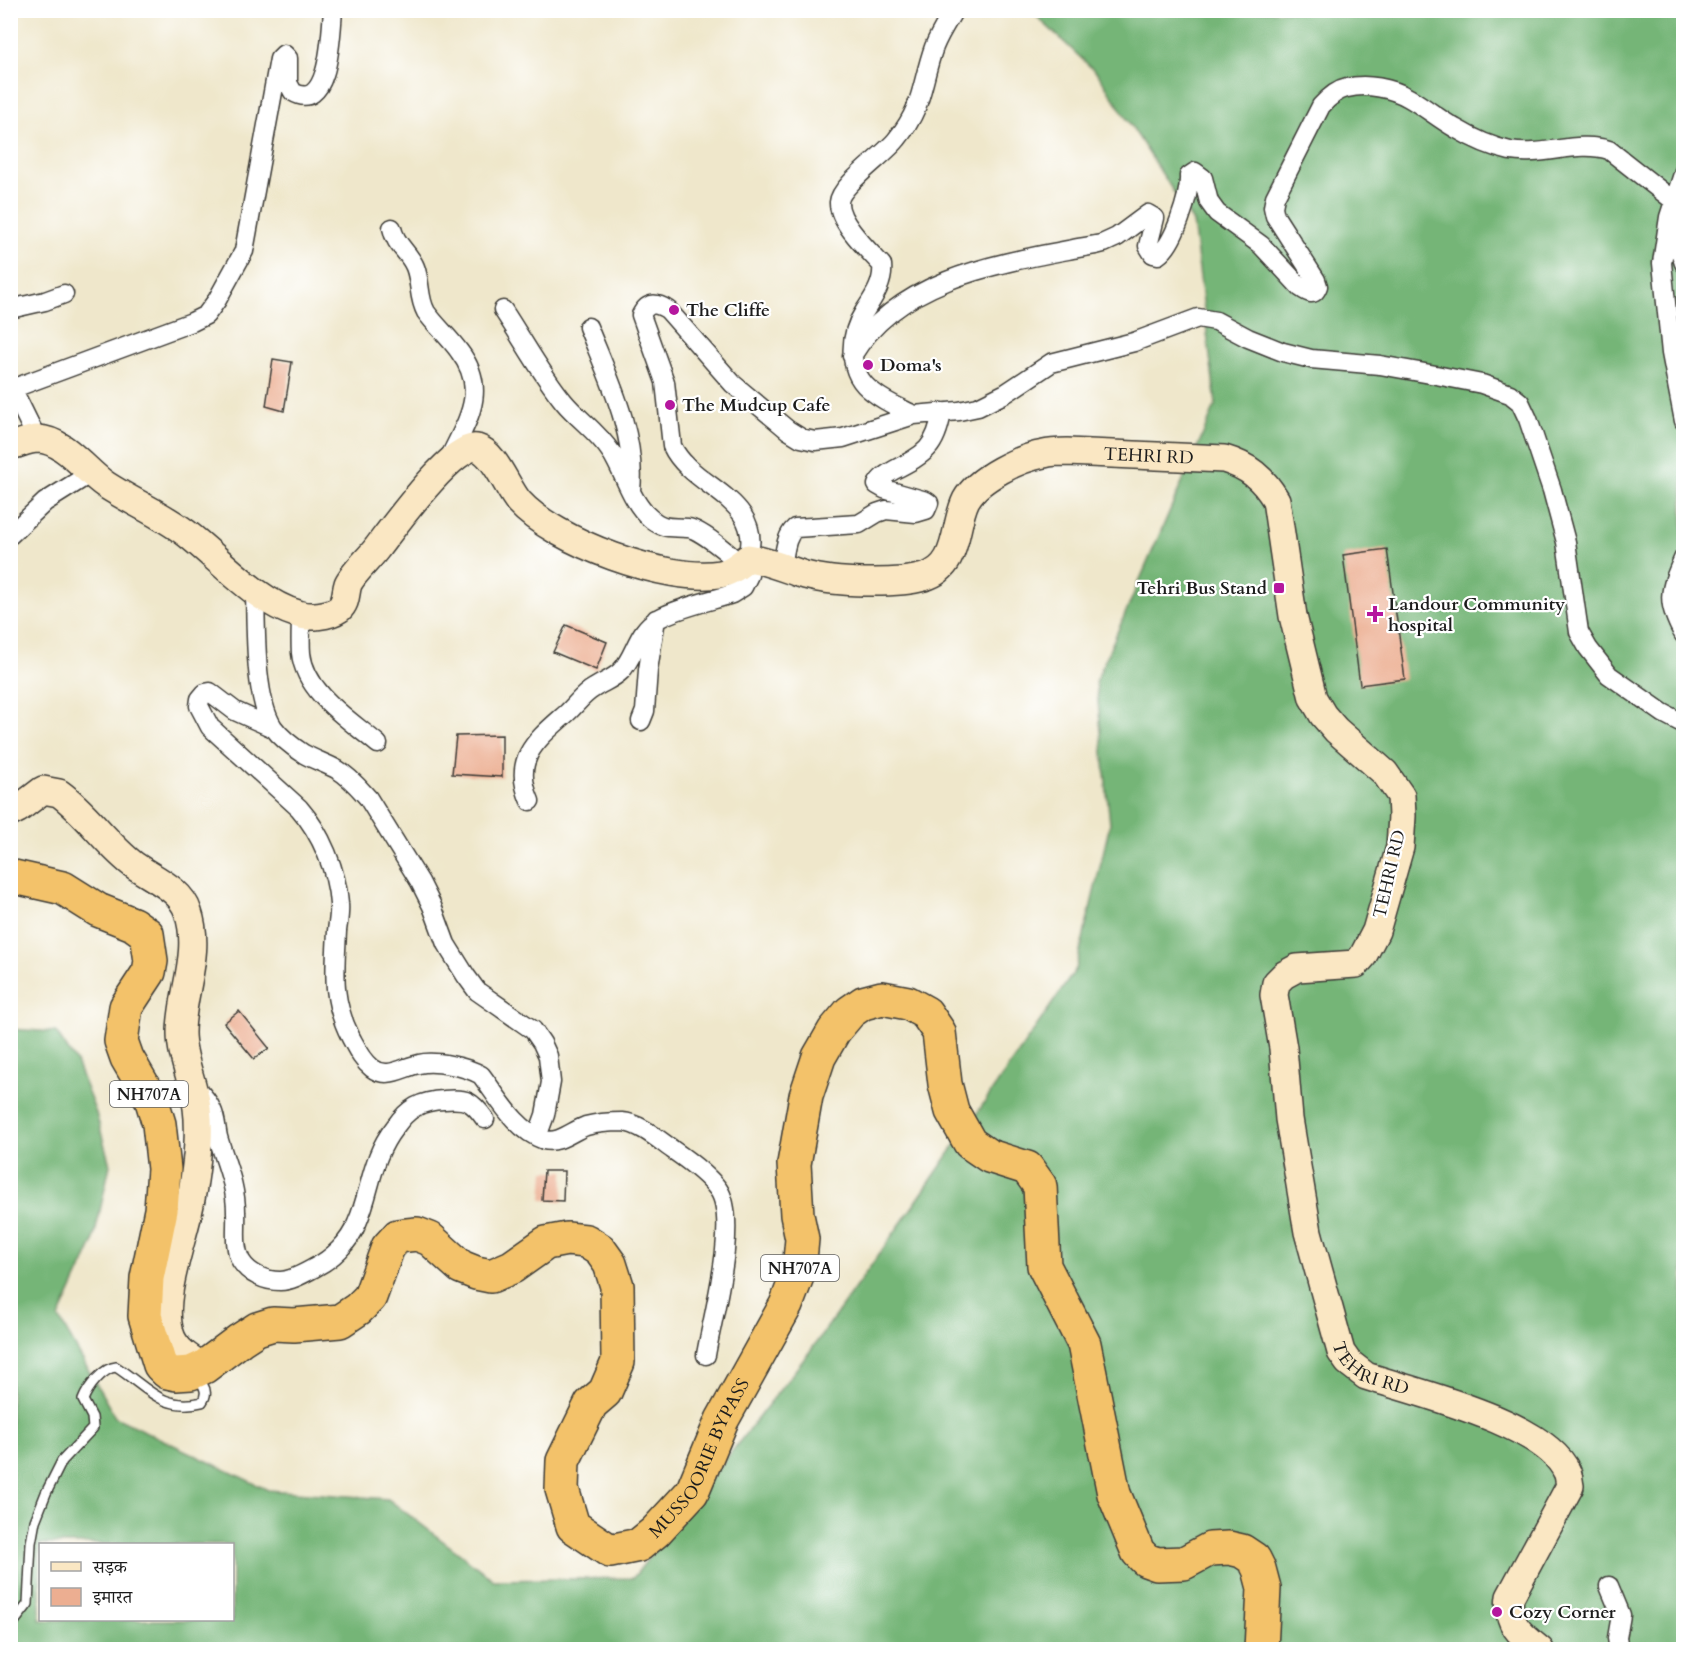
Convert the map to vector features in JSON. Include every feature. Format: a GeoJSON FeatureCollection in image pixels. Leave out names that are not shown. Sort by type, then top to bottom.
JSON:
{"type":"FeatureCollection","features":[{"type":"Feature","properties":{"kind":"highway","name":"NH707A"},"geometry":{"type":"LineString","coordinates":[[10,876],[63,888],[98,910],[133,924],[147,934],[151,961],[149,972],[126,1007],[121,1041],[127,1058],[152,1101],[159,1124],[164,1169],[161,1210],[147,1278],[145,1316],[160,1365],[167,1372],[176,1374],[197,1370]]}},
{"type":"Feature","properties":{"kind":"highway","name":"MUSSOORIE BYPASS"},"geometry":{"type":"LineString","coordinates":[[197,1370],[257,1329],[273,1324],[294,1325],[340,1321],[349,1315],[370,1297],[388,1247],[398,1236],[417,1234],[430,1239],[461,1267],[491,1276],[512,1267],[546,1243],[567,1239],[586,1241],[600,1250],[610,1264],[617,1286],[618,1362],[605,1392],[591,1404],[563,1461],[562,1489],[573,1526],[597,1544],[610,1551],[639,1545],[656,1532],[692,1492],[722,1420],[778,1320],[799,1271],[802,1239],[797,1215],[794,1164],[806,1096],[819,1057],[834,1031],[850,1012],[863,1002],[882,998],[908,1003],[926,1013],[939,1032],[945,1084],[952,1111],[970,1143],[989,1156],[1027,1168],[1040,1186],[1044,1266],[1084,1344],[1113,1494],[1138,1552],[1146,1560],[1157,1564],[1184,1563],[1210,1549],[1229,1548],[1242,1551],[1254,1559],[1264,1588],[1261,1650]]}},
{"type":"Feature","properties":{"kind":"street"},"geometry":{"type":"LineString","coordinates":[[37,439],[12,386],[192,322],[206,315],[217,300],[244,251],[279,59],[284,54],[288,58],[288,83],[293,92],[308,97],[312,95],[326,73],[333,10]]}},
{"type":"Feature","properties":{"kind":"street"},"geometry":{"type":"LineString","coordinates":[[914,415],[872,392],[861,381],[855,369],[852,356],[856,330],[875,294],[883,272],[882,265],[850,229],[839,204],[840,195],[896,140],[914,115],[925,85],[934,46],[954,10]]}},
{"type":"Feature","properties":{"kind":"street"},"geometry":{"type":"LineString","coordinates":[[852,356],[870,330],[904,302],[958,275],[1104,243],[1148,214],[1155,218],[1148,246],[1153,254],[1162,253],[1174,232],[1188,193],[1189,176],[1195,172],[1203,178],[1209,202],[1217,213],[1261,246],[1301,288],[1308,293],[1313,293],[1318,286],[1316,280],[1275,216],[1273,207],[1275,197],[1321,106],[1329,97],[1347,88],[1388,89],[1408,97],[1456,129],[1509,150],[1532,152],[1588,147],[1609,150],[1671,209],[1683,263]]}},
{"type":"Feature","properties":{"kind":"street"},"geometry":{"type":"LineString","coordinates":[[1683,171],[1671,209],[1662,263],[1671,353],[1683,421]]}},
{"type":"Feature","properties":{"kind":"street"},"geometry":{"type":"LineString","coordinates":[[392,228],[396,243],[416,270],[420,298],[426,311],[463,355],[474,377],[475,395],[470,413],[446,466]]}},
{"type":"Feature","properties":{"kind":"street"},"geometry":{"type":"LineString","coordinates":[[10,309],[64,294]]}},
{"type":"Feature","properties":{"kind":"street"},"geometry":{"type":"LineString","coordinates":[[10,446],[37,439],[53,443],[68,452],[105,484],[184,531],[272,603],[301,615],[313,616],[339,609],[346,599],[349,584],[404,511],[446,466],[468,448],[476,447],[492,460],[518,501],[549,527],[569,538],[633,563],[698,574],[720,574],[744,561],[752,546],[751,534],[741,512],[724,494],[691,471],[676,455],[672,446],[665,382],[641,315],[645,307],[659,304],[668,310],[733,384],[788,430],[801,438],[815,441],[843,438],[914,415],[978,407],[1006,393],[1051,363],[1134,342],[1198,318],[1216,321],[1248,338],[1283,352],[1311,359],[1380,365],[1482,384],[1510,394],[1520,402],[1552,490],[1566,542],[1579,632],[1609,675],[1663,713],[1683,724]]}},
{"type":"Feature","properties":{"kind":"street"},"geometry":{"type":"LineString","coordinates":[[503,310],[562,400],[611,452],[649,518],[670,529],[690,528],[699,532],[744,561],[749,575],[743,587],[732,594],[656,619],[640,637],[621,672],[585,694],[573,708],[542,735],[527,755],[523,775],[524,787],[530,801]]}},
{"type":"Feature","properties":{"kind":"street"},"geometry":{"type":"LineString","coordinates":[[588,327],[622,414],[633,471],[631,490]]}},
{"type":"Feature","properties":{"kind":"street"},"geometry":{"type":"LineString","coordinates":[[782,566],[787,539],[795,528],[860,524],[886,510],[916,513],[926,510],[929,503],[926,501],[877,485],[889,473],[917,457],[931,445],[938,434],[942,412]]}},
{"type":"Feature","properties":{"kind":"street","name":"TEHRI RD"},"geometry":{"type":"LineString","coordinates":[[744,561],[782,566],[807,575],[872,582],[930,575],[948,558],[956,541],[966,501],[974,490],[1006,467],[1043,454],[1067,452],[1224,459],[1247,468],[1267,486],[1276,501],[1293,615],[1313,698],[1323,715],[1336,730],[1374,762],[1395,785],[1401,796],[1400,847],[1376,931],[1363,956],[1356,964],[1297,968],[1284,975],[1276,983],[1274,995],[1283,1048],[1289,1119],[1308,1232],[1341,1352],[1356,1371],[1490,1416],[1543,1444],[1568,1473],[1570,1486],[1510,1598],[1509,1613],[1512,1624],[1524,1638],[1540,1650]]}},
{"type":"Feature","properties":{"kind":"street"},"geometry":{"type":"LineString","coordinates":[[10,535],[45,502],[91,473]]}},
{"type":"Feature","properties":{"kind":"street"},"geometry":{"type":"LineString","coordinates":[[1683,557],[1672,582],[1670,599],[1672,614],[1683,635]]}},
{"type":"Feature","properties":{"kind":"street"},"geometry":{"type":"LineString","coordinates":[[255,590],[258,672],[266,712],[273,728]]}},
{"type":"Feature","properties":{"kind":"street"},"geometry":{"type":"LineString","coordinates":[[301,615],[301,654],[310,681],[333,705],[378,744]]}},
{"type":"Feature","properties":{"kind":"street"},"geometry":{"type":"LineString","coordinates":[[641,721],[645,711],[648,670],[656,619]]}},
{"type":"Feature","properties":{"kind":"street"},"geometry":{"type":"LineString","coordinates":[[537,1137],[551,1082],[548,1056],[542,1043],[533,1030],[477,991],[466,976],[446,944],[420,882],[368,798],[347,776],[305,754],[287,742],[273,728],[235,711],[210,692],[205,693],[200,699],[199,706],[210,727],[299,808],[309,820],[321,843],[330,864],[339,904],[334,978],[338,1004],[347,1030],[364,1060],[380,1073],[426,1063],[474,1071],[481,1075],[515,1119],[537,1137],[546,1140],[554,1141],[585,1126],[626,1122],[684,1158],[718,1190],[723,1200],[727,1227],[705,1355]]}},
{"type":"Feature","properties":{"kind":"street"},"geometry":{"type":"LineString","coordinates":[[10,813],[43,790],[59,793],[133,864],[180,898],[188,911],[193,950],[181,1041],[197,1110],[197,1152],[191,1200],[176,1261],[168,1312],[170,1333],[177,1347],[197,1370]]}},
{"type":"Feature","properties":{"kind":"street"},"geometry":{"type":"LineString","coordinates":[[192,1086],[204,1096],[214,1112],[217,1135],[235,1193],[236,1244],[241,1261],[256,1276],[280,1281],[289,1280],[318,1266],[338,1251],[349,1238],[357,1223],[382,1145],[403,1115],[410,1109],[430,1100],[464,1100],[474,1105],[486,1119]]}},
{"type":"Feature","properties":{"kind":"street"},"geometry":{"type":"LineString","coordinates":[[1609,1586],[1621,1614],[1617,1638],[1619,1650]]}},
{"type":"Feature","properties":{"kind":"lane"},"geometry":{"type":"LineString","coordinates":[[10,1628],[27,1604],[31,1544],[46,1493],[62,1461],[93,1428],[92,1417],[83,1400],[85,1395],[107,1368],[116,1367],[163,1400],[176,1405],[190,1405],[202,1402],[206,1396],[206,1389],[197,1370]]}},
{"type":"Feature","properties":{"kind":"green space"},"geometry":{"type":"Polygon","coordinates":[[[1031,11],[1683,11],[1683,1649],[11,1649],[10,1029],[56,1032],[76,1062],[96,1113],[110,1165],[93,1243],[59,1318],[115,1417],[268,1490],[388,1499],[494,1580],[633,1578],[811,1350],[1076,969],[1110,824],[1096,681],[1216,404],[1193,222],[1098,74],[1031,11]]]}},
{"type":"Feature","properties":{"kind":"building"},"geometry":{"type":"Polygon","coordinates":[[[273,359],[292,362],[284,411],[266,406],[273,359]]]}},
{"type":"Feature","properties":{"kind":"building"},"geometry":{"type":"Polygon","coordinates":[[[1387,549],[1405,679],[1360,685],[1343,555],[1387,549]]]}},
{"type":"Feature","properties":{"kind":"building"},"geometry":{"type":"Polygon","coordinates":[[[566,625],[607,642],[596,670],[553,652],[566,625]]]}},
{"type":"Feature","properties":{"kind":"building"},"geometry":{"type":"Polygon","coordinates":[[[502,735],[502,777],[452,774],[456,736],[502,735]]]}},
{"type":"Feature","properties":{"kind":"building"},"geometry":{"type":"Polygon","coordinates":[[[239,1011],[269,1048],[254,1059],[224,1023],[239,1011]]]}},
{"type":"Feature","properties":{"kind":"building"},"geometry":{"type":"Polygon","coordinates":[[[544,1171],[564,1171],[563,1201],[542,1200],[544,1171]]]}},
{"type":"Feature","properties":{"kind":"place","name":"The Cliffe"},"geometry":{"type":"Point","coordinates":[674,310]}},
{"type":"Feature","properties":{"kind":"place","name":"Doma's"},"geometry":{"type":"Point","coordinates":[868,365]}},
{"type":"Feature","properties":{"kind":"place","name":"The Mudcup Cafe"},"geometry":{"type":"Point","coordinates":[670,405]}},
{"type":"Feature","properties":{"kind":"place","name":"Tehri Bus Stand"},"geometry":{"type":"Point","coordinates":[1279,588]}},
{"type":"Feature","properties":{"kind":"place","name":"Landour Community hospital"},"geometry":{"type":"Point","coordinates":[1375,614]}},
{"type":"Feature","properties":{"kind":"place","name":"Cozy Corner"},"geometry":{"type":"Point","coordinates":[1497,1612]}}]}
